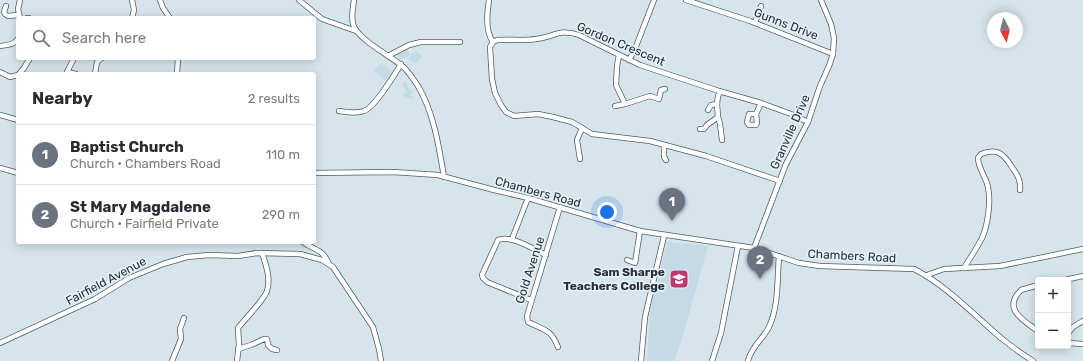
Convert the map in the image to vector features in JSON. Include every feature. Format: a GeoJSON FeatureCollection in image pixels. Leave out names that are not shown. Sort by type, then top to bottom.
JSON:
{"type":"FeatureCollection","features":[{"type":"Feature","properties":{"kind":"street"},"geometry":{"type":"LineString","coordinates":[[19,16],[20,0]]}},
{"type":"Feature","properties":{"kind":"street"},"geometry":{"type":"LineString","coordinates":[[132,0],[134,10],[132,16]]}},
{"type":"Feature","properties":{"kind":"street"},"geometry":{"type":"LineString","coordinates":[[160,0],[169,16]]}},
{"type":"Feature","properties":{"kind":"street"},"geometry":{"type":"LineString","coordinates":[[299,0],[322,19],[356,31]]}},
{"type":"Feature","properties":{"kind":"street"},"geometry":{"type":"LineString","coordinates":[[354,0],[352,18],[353,26],[356,31],[388,56],[401,64],[407,70],[418,88],[429,111],[444,176]]}},
{"type":"Feature","properties":{"kind":"street"},"geometry":{"type":"LineString","coordinates":[[489,0],[487,14],[491,39],[493,42],[490,47],[492,79],[495,93],[506,112],[514,116],[538,114],[553,117],[572,122],[592,134],[664,145],[706,156],[780,181]]}},
{"type":"Feature","properties":{"kind":"street"},"geometry":{"type":"LineString","coordinates":[[629,60],[636,49],[654,0]]}},
{"type":"Feature","properties":{"kind":"street","name":"Gunns Drive"},"geometry":{"type":"LineString","coordinates":[[686,0],[755,23],[833,54]]}},
{"type":"Feature","properties":{"kind":"street","name":"Granville Drive"},"geometry":{"type":"LineString","coordinates":[[754,248],[786,164],[808,122],[833,54],[834,38],[831,24],[821,0]]}},
{"type":"Feature","properties":{"kind":"street"},"geometry":{"type":"LineString","coordinates":[[6,6],[4,14],[16,17]]}},
{"type":"Feature","properties":{"kind":"street"},"geometry":{"type":"LineString","coordinates":[[755,23],[761,6]]}},
{"type":"Feature","properties":{"kind":"street","name":"Gordon Crescent"},"geometry":{"type":"LineString","coordinates":[[493,42],[497,40],[535,39],[564,32],[571,32],[629,60],[660,72],[720,92],[761,103],[808,122]]}},
{"type":"Feature","properties":{"kind":"street"},"geometry":{"type":"LineString","coordinates":[[0,46],[12,44],[16,41]]}},
{"type":"Feature","properties":{"kind":"street"},"geometry":{"type":"LineString","coordinates":[[388,56],[409,45],[421,42],[460,42]]}},
{"type":"Feature","properties":{"kind":"street"},"geometry":{"type":"LineString","coordinates":[[619,55],[616,85],[625,104]]}},
{"type":"Feature","properties":{"kind":"street"},"geometry":{"type":"LineString","coordinates":[[20,72],[29,60]]}},
{"type":"Feature","properties":{"kind":"street"},"geometry":{"type":"LineString","coordinates":[[67,72],[73,60]]}},
{"type":"Feature","properties":{"kind":"street"},"geometry":{"type":"LineString","coordinates":[[95,72],[96,62],[99,60]]}},
{"type":"Feature","properties":{"kind":"street"},"geometry":{"type":"LineString","coordinates":[[177,72],[178,60]]}},
{"type":"Feature","properties":{"kind":"street"},"geometry":{"type":"LineString","coordinates":[[339,111],[353,113],[366,111],[379,97],[401,64]]}},
{"type":"Feature","properties":{"kind":"street"},"geometry":{"type":"LineString","coordinates":[[0,72],[10,77],[16,75]]}},
{"type":"Feature","properties":{"kind":"street"},"geometry":{"type":"LineString","coordinates":[[616,106],[650,96],[659,99],[662,90],[665,89]]}},
{"type":"Feature","properties":{"kind":"street"},"geometry":{"type":"LineString","coordinates":[[720,92],[717,104],[722,140]]}},
{"type":"Feature","properties":{"kind":"street"},"geometry":{"type":"LineString","coordinates":[[756,114],[761,103]]}},
{"type":"Feature","properties":{"kind":"street"},"geometry":{"type":"LineString","coordinates":[[708,110],[711,105],[717,104]]}},
{"type":"Feature","properties":{"kind":"street"},"geometry":{"type":"LineString","coordinates":[[0,115],[16,119]]}},
{"type":"Feature","properties":{"kind":"street"},"geometry":{"type":"LineString","coordinates":[[700,129],[704,129],[718,117]]}},
{"type":"Feature","properties":{"kind":"street"},"geometry":{"type":"LineString","coordinates":[[580,159],[577,140],[582,128]]}},
{"type":"Feature","properties":{"kind":"street"},"geometry":{"type":"LineString","coordinates":[[664,145],[664,157],[666,160]]}},
{"type":"Feature","properties":{"kind":"street"},"geometry":{"type":"LineString","coordinates":[[964,268],[982,237],[988,219],[988,185],[979,164],[978,158],[981,154],[995,152],[1001,153],[1006,157],[1020,179],[1020,190]]}},
{"type":"Feature","properties":{"kind":"street"},"geometry":{"type":"LineString","coordinates":[[1,169],[16,173]]}},
{"type":"Feature","properties":{"kind":"street","name":"Chambers Road"},"geometry":{"type":"LineString","coordinates":[[316,173],[393,172],[444,176],[528,198],[640,231],[664,236],[754,248],[799,263],[820,266],[914,269],[928,276],[978,316],[1001,338],[1033,361]]}},
{"type":"Feature","properties":{"kind":"street"},"geometry":{"type":"LineString","coordinates":[[512,239],[528,198]]}},
{"type":"Feature","properties":{"kind":"street","name":"Gold Avenue"},"geometry":{"type":"LineString","coordinates":[[558,347],[555,339],[549,331],[528,322],[526,316],[560,207]]}},
{"type":"Feature","properties":{"kind":"street"},"geometry":{"type":"LineString","coordinates":[[627,260],[635,263],[640,231]]}},
{"type":"Feature","properties":{"kind":"street"},"geometry":{"type":"LineString","coordinates":[[641,361],[645,317],[664,236]]}},
{"type":"Feature","properties":{"kind":"street"},"geometry":{"type":"LineString","coordinates":[[531,300],[487,282],[482,275],[498,240],[503,238],[512,239],[546,255]]}},
{"type":"Feature","properties":{"kind":"street"},"geometry":{"type":"LineString","coordinates":[[307,244],[322,252],[326,256],[329,264],[333,267],[373,327],[380,350],[381,361]]}},
{"type":"Feature","properties":{"kind":"street"},"geometry":{"type":"LineString","coordinates":[[712,361],[721,333],[738,246]]}},
{"type":"Feature","properties":{"kind":"street"},"geometry":{"type":"LineString","coordinates":[[928,276],[944,269],[1000,266],[1083,249]]}},
{"type":"Feature","properties":{"kind":"street"},"geometry":{"type":"LineString","coordinates":[[237,361],[239,344],[238,328],[267,292],[269,281],[268,272],[262,253]]}},
{"type":"Feature","properties":{"kind":"street","name":"Fairfield Avenue"},"geometry":{"type":"LineString","coordinates":[[0,343],[95,300],[129,278],[158,266],[194,256],[238,256],[262,253],[300,254],[329,264]]}},
{"type":"Feature","properties":{"kind":"street"},"geometry":{"type":"LineString","coordinates":[[748,361],[750,355],[768,329],[775,312],[779,256]]}},
{"type":"Feature","properties":{"kind":"street"},"geometry":{"type":"LineString","coordinates":[[1071,279],[1083,276]]}},
{"type":"Feature","properties":{"kind":"street"},"geometry":{"type":"LineString","coordinates":[[1035,287],[1021,290],[1014,299],[1014,305],[1018,316],[1035,329]]}},
{"type":"Feature","properties":{"kind":"street"},"geometry":{"type":"LineString","coordinates":[[172,361],[181,338],[180,329],[184,318]]}},
{"type":"Feature","properties":{"kind":"street"},"geometry":{"type":"LineString","coordinates":[[1071,329],[1083,321]]}},
{"type":"Feature","properties":{"kind":"street"},"geometry":{"type":"LineString","coordinates":[[238,349],[267,339],[268,345],[272,349],[277,350]]}},
{"type":"Feature","properties":{"kind":"street"},"geometry":{"type":"LineString","coordinates":[[1071,343],[1083,344]]}},
{"type":"Feature","properties":{"kind":"shaded area"},"geometry":{"type":"Polygon","coordinates":[[[406,47],[410,55],[401,60],[396,53],[406,47]]]}},
{"type":"Feature","properties":{"kind":"shaded area"},"geometry":{"type":"Polygon","coordinates":[[[415,50],[422,56],[415,64],[408,59],[415,50]]]}},
{"type":"Feature","properties":{"kind":"shaded area"},"geometry":{"type":"Polygon","coordinates":[[[381,63],[393,72],[386,80],[374,71],[381,63]]]}},
{"type":"Feature","properties":{"kind":"shaded area"},"geometry":{"type":"Polygon","coordinates":[[[405,82],[413,92],[411,94],[413,98],[410,99],[409,97],[406,99],[403,94],[407,92],[402,84],[405,82]]]}},
{"type":"Feature","properties":{"kind":"shaded area","name":"Sam Sharpe Teachers College"},"geometry":{"type":"Polygon","coordinates":[[[667,242],[708,246],[682,339],[674,361],[647,361],[650,311],[667,242]]]}},
{"type":"Feature","properties":{"kind":"place","name":"Baptist Church"},"geometry":{"type":"Point","coordinates":[672,221]}},
{"type":"Feature","properties":{"kind":"place","name":"Sam Sharpe Teachers College"},"geometry":{"type":"Point","coordinates":[679,279]}},
{"type":"Feature","properties":{"kind":"place","name":"St Mary Magdalene"},"geometry":{"type":"Point","coordinates":[760,279]}}]}
